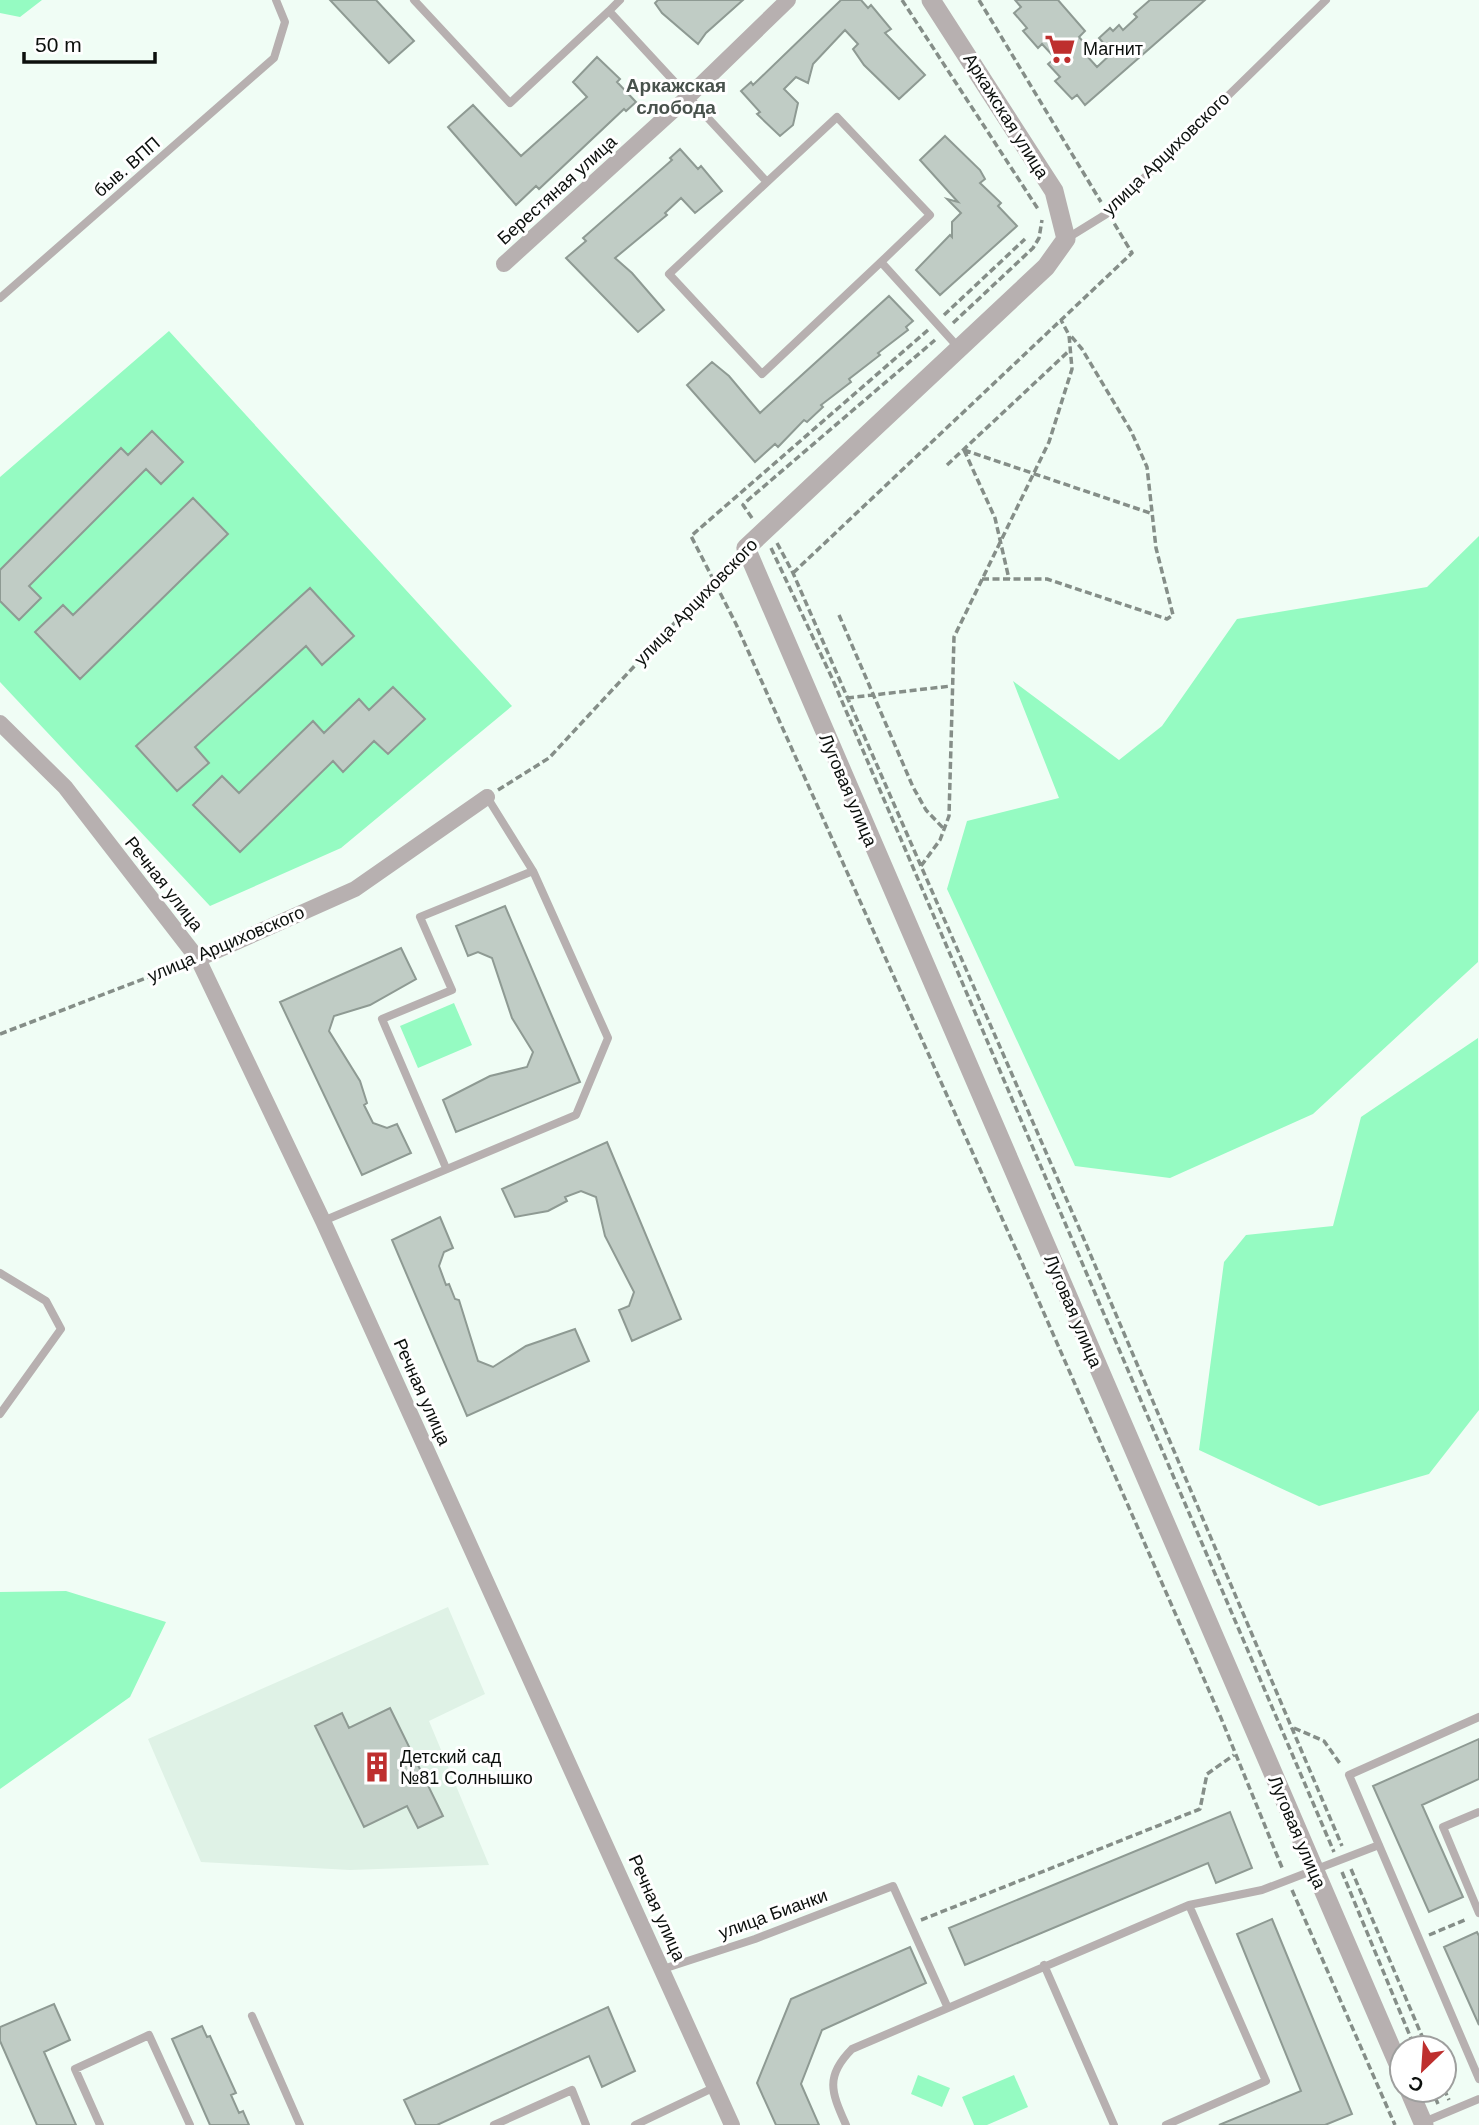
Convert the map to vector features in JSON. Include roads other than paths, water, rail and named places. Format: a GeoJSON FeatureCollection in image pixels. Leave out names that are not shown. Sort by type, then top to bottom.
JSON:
{"type":"FeatureCollection","features":[{"type":"Feature","properties":{"kind":"street","name":"Берестяная улица"},"geometry":{"type":"LineString","coordinates":[[504,264],[689,96],[788,0]]}},
{"type":"Feature","properties":{"kind":"street","name":"Аркажская улица"},"geometry":{"type":"LineString","coordinates":[[931,0],[1054,191],[1066,239]]}},
{"type":"Feature","properties":{"kind":"street","name":"улица Арциховского"},"geometry":{"type":"LineString","coordinates":[[746,548],[1046,267],[1066,239]]}},
{"type":"Feature","properties":{"kind":"street","name":"Луговая улица"},"geometry":{"type":"LineString","coordinates":[[746,548],[1388,2041]]}},
{"type":"Feature","properties":{"kind":"street","name":"Речная улица"},"geometry":{"type":"LineString","coordinates":[[0,723],[65,787],[198,959],[323,1221],[732,2125]]}},
{"type":"Feature","properties":{"kind":"street","name":"улица Арциховского"},"geometry":{"type":"LineString","coordinates":[[198,959],[355,889],[486,797]]}},
{"type":"Feature","properties":{"kind":"street"},"geometry":{"type":"LineString","coordinates":[[1414,2104],[1421,2124]]}},
{"type":"Feature","properties":{"kind":"lane","name":"быв. ВПП"},"geometry":{"type":"LineString","coordinates":[[0,298],[274,58],[285,22],[276,0]]}},
{"type":"Feature","properties":{"kind":"lane"},"geometry":{"type":"LineString","coordinates":[[414,0],[510,103],[620,0]]}},
{"type":"Feature","properties":{"kind":"lane","name":"улица Арциховского"},"geometry":{"type":"LineString","coordinates":[[1066,239],[1108,213],[1326,0]]}},
{"type":"Feature","properties":{"kind":"lane"},"geometry":{"type":"LineString","coordinates":[[609,10],[767,181]]}},
{"type":"Feature","properties":{"kind":"lane"},"geometry":{"type":"LineString","coordinates":[[837,117],[930,215],[762,374],[669,274],[767,181],[837,117]]}},
{"type":"Feature","properties":{"kind":"lane"},"geometry":{"type":"LineString","coordinates":[[881,262],[960,349]]}},
{"type":"Feature","properties":{"kind":"lane"},"geometry":{"type":"LineString","coordinates":[[323,1221],[576,1115],[608,1038],[533,871],[486,797]]}},
{"type":"Feature","properties":{"kind":"lane"},"geometry":{"type":"LineString","coordinates":[[446,1168],[382,1019],[452,990],[420,917],[533,871]]}},
{"type":"Feature","properties":{"kind":"lane"},"geometry":{"type":"LineString","coordinates":[[0,1273],[46,1301],[61,1329],[0,1414]]}},
{"type":"Feature","properties":{"kind":"lane"},"geometry":{"type":"LineString","coordinates":[[1479,1717],[1349,1775],[1479,2079]]}},
{"type":"Feature","properties":{"kind":"lane"},"geometry":{"type":"LineString","coordinates":[[1479,1812],[1443,1827],[1479,1913]]}},
{"type":"Feature","properties":{"kind":"lane"},"geometry":{"type":"LineString","coordinates":[[846,2125],[831,2091],[839,2061],[852,2049],[947,2006],[1189,1905],[1262,1890],[1379,1845]]}},
{"type":"Feature","properties":{"kind":"lane","name":"улица Бианки"},"geometry":{"type":"LineString","coordinates":[[663,1969],[755,1939],[893,1886],[947,2006]]}},
{"type":"Feature","properties":{"kind":"lane"},"geometry":{"type":"LineString","coordinates":[[1166,2125],[1266,2081],[1189,1905]]}},
{"type":"Feature","properties":{"kind":"lane"},"geometry":{"type":"LineString","coordinates":[[1044,1965],[1114,2125]]}},
{"type":"Feature","properties":{"kind":"lane"},"geometry":{"type":"LineString","coordinates":[[252,2016],[300,2125]]}},
{"type":"Feature","properties":{"kind":"lane"},"geometry":{"type":"LineString","coordinates":[[100,2125],[75,2069],[149,2035],[190,2125]]}},
{"type":"Feature","properties":{"kind":"lane"},"geometry":{"type":"LineString","coordinates":[[635,2125],[715,2087]]}},
{"type":"Feature","properties":{"kind":"lane"},"geometry":{"type":"LineString","coordinates":[[494,2125],[572,2090],[586,2125]]}},
{"type":"Feature","properties":{"kind":"lane"},"geometry":{"type":"LineString","coordinates":[[1421,2124],[1479,2099]]}},
{"type":"Feature","properties":{"kind":"place","name":"Магнит"},"geometry":{"type":"Point","coordinates":[1060,49]}},
{"type":"Feature","properties":{"kind":"place","name":"Детский сад №81 Солнышко"},"geometry":{"type":"Point","coordinates":[377,1767]}},
{"type":"Feature","properties":{"kind":"district","name":"Аркажская слобода"},"geometry":{"type":"Point","coordinates":[676,96]}}]}
